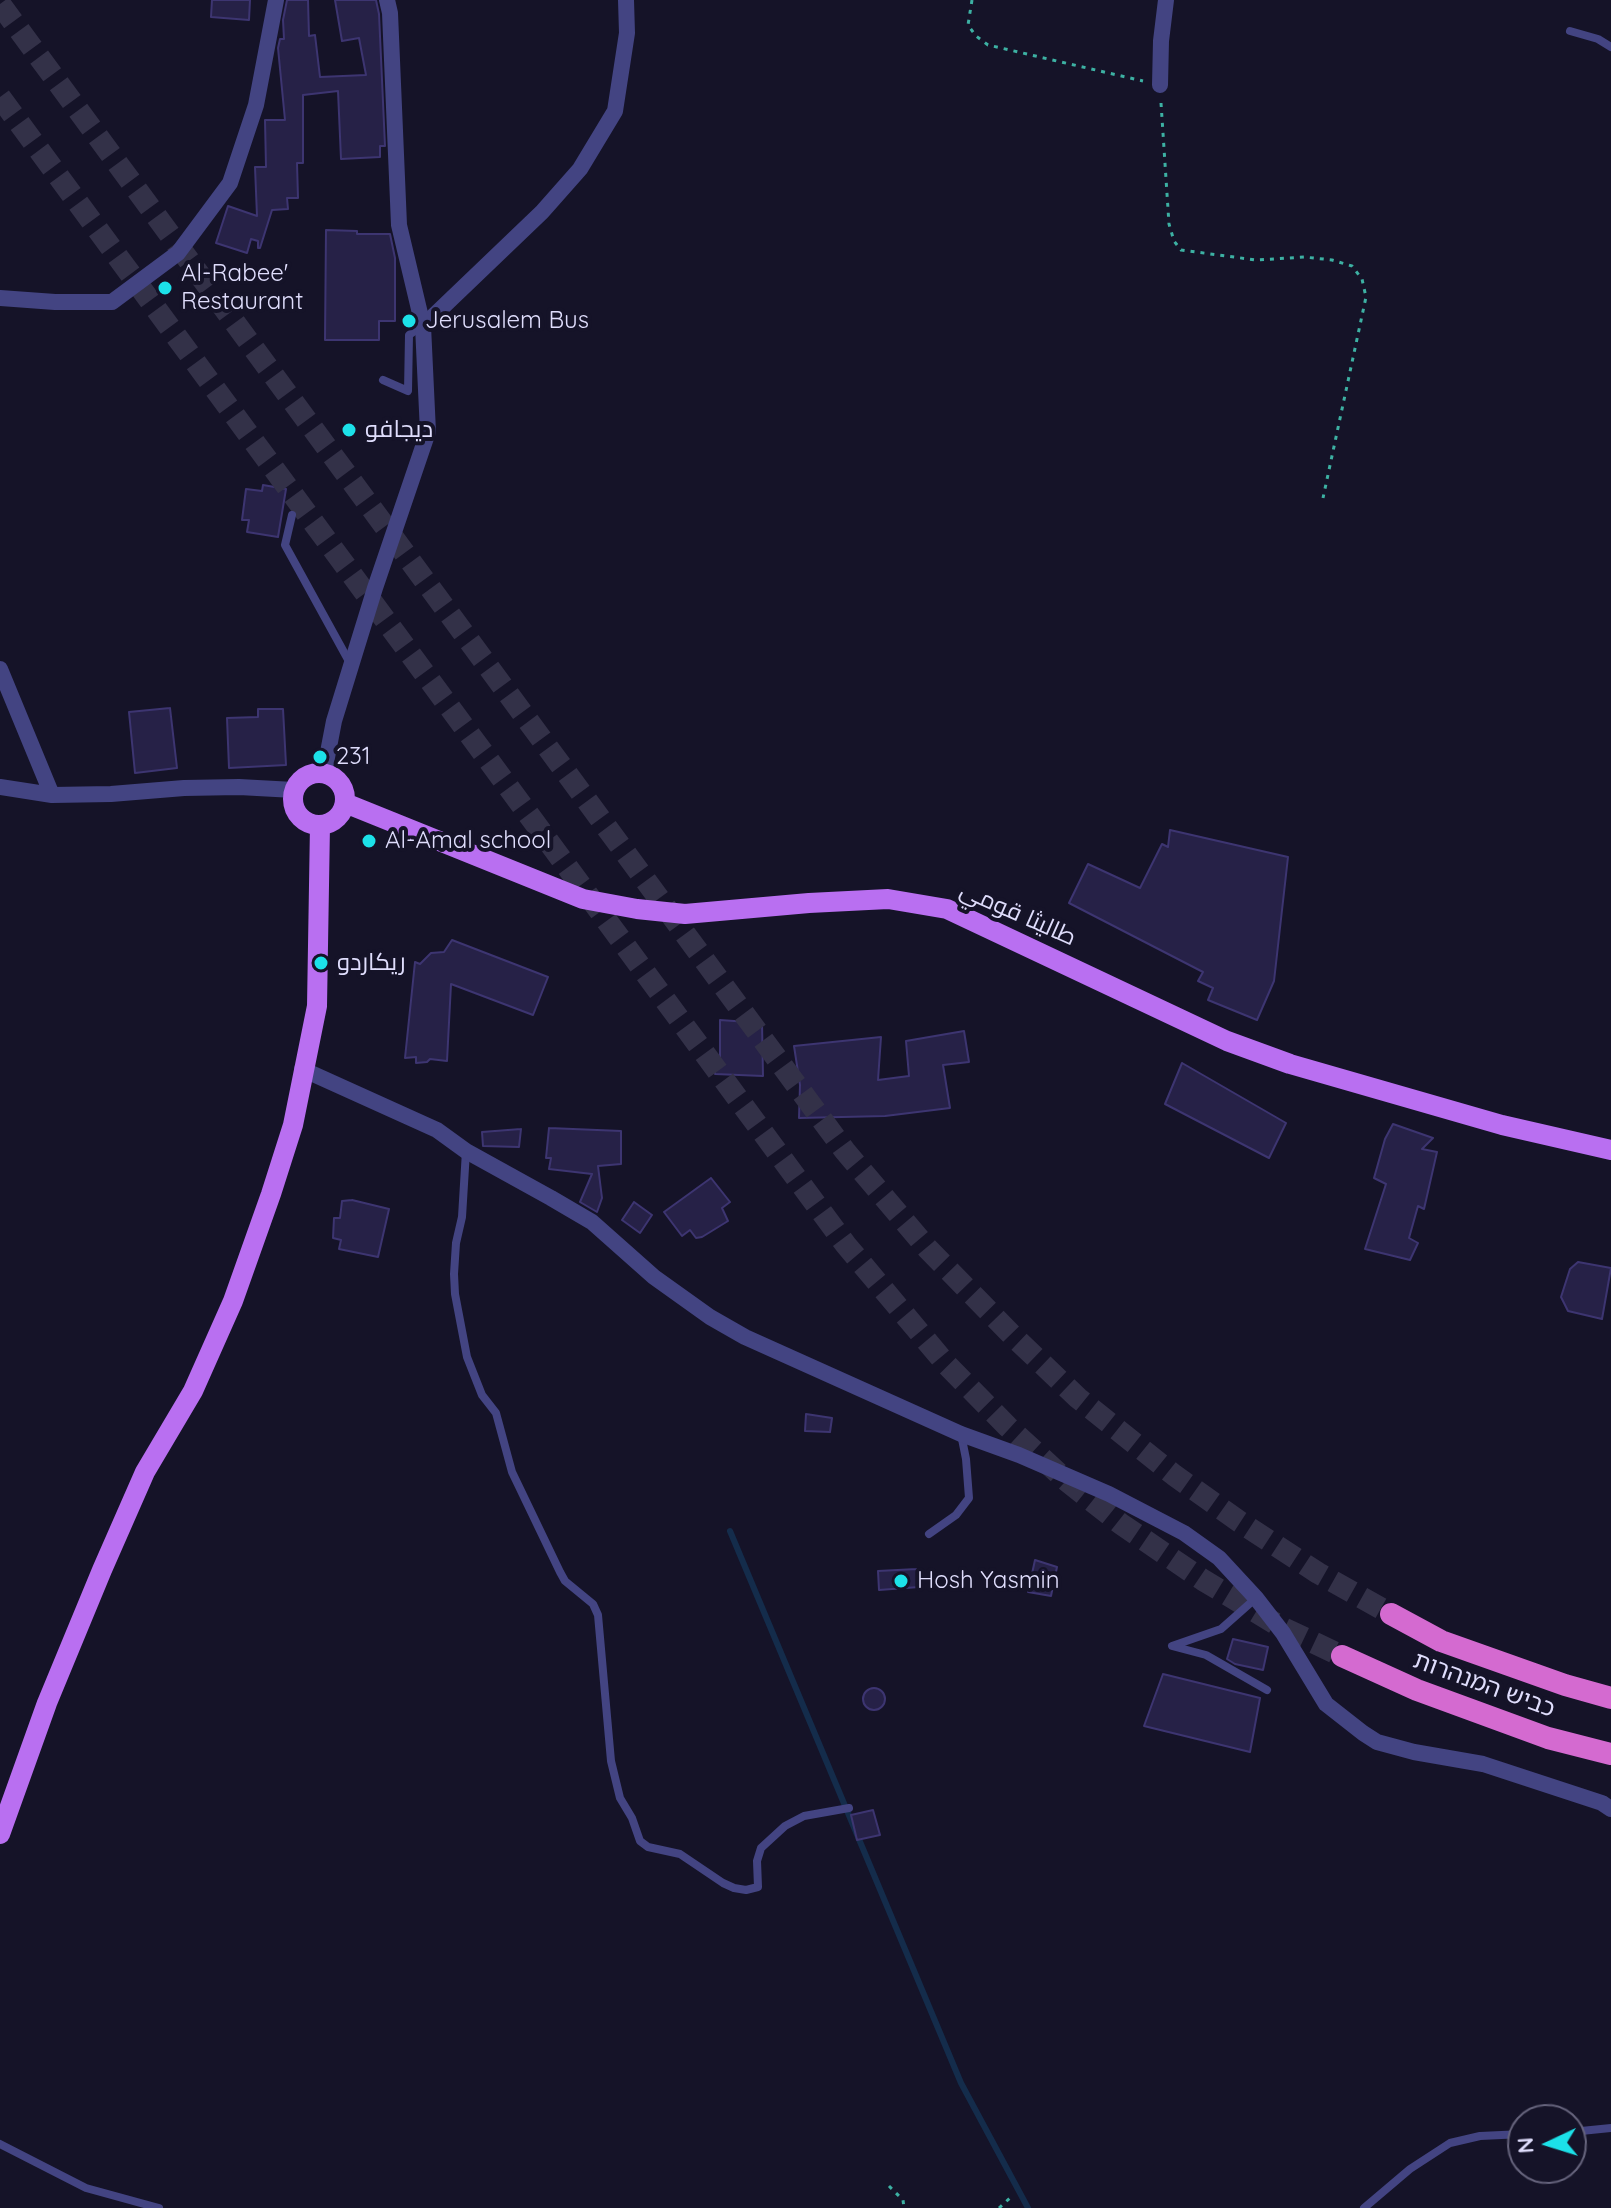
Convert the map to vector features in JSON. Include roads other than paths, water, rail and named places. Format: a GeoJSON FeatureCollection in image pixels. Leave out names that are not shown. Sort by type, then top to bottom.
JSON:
{"type":"FeatureCollection","features":[{"type":"Feature","properties":{"kind":"highway","name":"כביש המנהרות"},"geometry":{"type":"LineString","coordinates":[[1391,1614],[1441,1641],[1611,1698]]}},
{"type":"Feature","properties":{"kind":"highway","name":"כביש המנהרות"},"geometry":{"type":"LineString","coordinates":[[1342,1656],[1417,1690],[1548,1738],[1611,1754]]}},
{"type":"Feature","properties":{"kind":"main road"},"geometry":{"type":"LineString","coordinates":[[316,772],[324,773],[338,781],[345,795],[345,803],[338,818],[331,823],[308,823],[296,813],[292,798],[294,790],[302,778],[316,772]]}},
{"type":"Feature","properties":{"kind":"main road","name":"طاليثا قومي"},"geometry":{"type":"LineString","coordinates":[[345,803],[583,899],[685,914],[888,899],[947,909],[1227,1041],[1265,1055],[1502,1125],[1611,1150]]}},
{"type":"Feature","properties":{"kind":"main road"},"geometry":{"type":"LineString","coordinates":[[0,1834],[47,1703],[108,1556],[145,1472],[193,1391],[233,1301],[293,1125],[317,1006],[320,825]]}},
{"type":"Feature","properties":{"kind":"street"},"geometry":{"type":"LineString","coordinates":[[0,298],[112,302],[178,253],[230,183],[256,105],[276,0]]}},
{"type":"Feature","properties":{"kind":"street"},"geometry":{"type":"LineString","coordinates":[[324,773],[334,721],[402,504],[428,432],[423,326],[399,225],[387,0]]}},
{"type":"Feature","properties":{"kind":"street"},"geometry":{"type":"LineString","coordinates":[[423,326],[542,212],[580,169],[615,111],[627,33],[626,0]]}},
{"type":"Feature","properties":{"kind":"street"},"geometry":{"type":"LineString","coordinates":[[1160,85],[1166,0]]}},
{"type":"Feature","properties":{"kind":"street"},"geometry":{"type":"LineString","coordinates":[[0,669],[52,795]]}},
{"type":"Feature","properties":{"kind":"street"},"geometry":{"type":"LineString","coordinates":[[0,787],[52,795],[184,788],[294,790]]}},
{"type":"Feature","properties":{"kind":"street"},"geometry":{"type":"LineString","coordinates":[[302,1069],[437,1130],[466,1151],[592,1222],[654,1277],[710,1317],[745,1337],[961,1434],[1109,1494],[1184,1533],[1219,1558],[1256,1598],[1283,1633],[1326,1704],[1377,1742],[1483,1764],[1602,1803],[1611,1809]]}},
{"type":"Feature","properties":{"kind":"lane"},"geometry":{"type":"LineString","coordinates":[[1570,31],[1598,39],[1611,47]]}},
{"type":"Feature","properties":{"kind":"lane"},"geometry":{"type":"LineString","coordinates":[[383,380],[408,391],[409,335],[423,326]]}},
{"type":"Feature","properties":{"kind":"lane"},"geometry":{"type":"LineString","coordinates":[[292,515],[285,545],[351,666]]}},
{"type":"Feature","properties":{"kind":"lane"},"geometry":{"type":"LineString","coordinates":[[466,1151],[462,1217],[454,1274],[467,1357],[482,1395],[496,1413],[512,1472],[560,1572],[565,1581],[593,1604],[598,1615],[611,1761],[620,1798],[632,1818],[640,1841],[648,1847],[680,1854],[723,1883],[746,1890],[758,1887],[757,1861],[761,1848],[785,1826],[804,1816],[849,1808]]}},
{"type":"Feature","properties":{"kind":"lane"},"geometry":{"type":"LineString","coordinates":[[929,1534],[956,1515],[969,1498],[961,1434]]}},
{"type":"Feature","properties":{"kind":"lane"},"geometry":{"type":"LineString","coordinates":[[1256,1598],[1221,1629],[1172,1646],[1206,1655],[1267,1690]]}},
{"type":"Feature","properties":{"kind":"lane"},"geometry":{"type":"LineString","coordinates":[[1587,2130],[1611,2128]]}},
{"type":"Feature","properties":{"kind":"lane"},"geometry":{"type":"LineString","coordinates":[[1364,2208],[1410,2169],[1450,2143],[1480,2136],[1507,2135]]}},
{"type":"Feature","properties":{"kind":"lane"},"geometry":{"type":"LineString","coordinates":[[0,2144],[86,2188],[159,2208]]}},
{"type":"Feature","properties":{"kind":"waterway"},"geometry":{"type":"LineString","coordinates":[[730,1531],[961,2083],[1028,2208]]}},
{"type":"Feature","properties":{"kind":"tunnel"},"geometry":{"type":"LineString","coordinates":[[0,4],[845,1151],[927,1248],[1078,1398],[1174,1475],[1318,1573],[1391,1614]]}},
{"type":"Feature","properties":{"kind":"tunnel"},"geometry":{"type":"LineString","coordinates":[[0,97],[846,1245],[946,1364],[1068,1482],[1121,1524],[1203,1580],[1281,1627],[1342,1656]]}},
{"type":"Feature","properties":{"kind":"place","name":"Al-Rabee' Restaurant"},"geometry":{"type":"Point","coordinates":[165,288]}},
{"type":"Feature","properties":{"kind":"place","name":"Jerusalem Bus"},"geometry":{"type":"Point","coordinates":[409,321]}},
{"type":"Feature","properties":{"kind":"place","name":"ديجافو"},"geometry":{"type":"Point","coordinates":[349,430]}},
{"type":"Feature","properties":{"kind":"place","name":"231"},"geometry":{"type":"Point","coordinates":[320,757]}},
{"type":"Feature","properties":{"kind":"place","name":"Al-Amal school"},"geometry":{"type":"Point","coordinates":[369,841]}},
{"type":"Feature","properties":{"kind":"place","name":"ريكاردو"},"geometry":{"type":"Point","coordinates":[321,963]}},
{"type":"Feature","properties":{"kind":"place","name":"Hosh Yasmin"},"geometry":{"type":"Point","coordinates":[901,1581]}}]}
